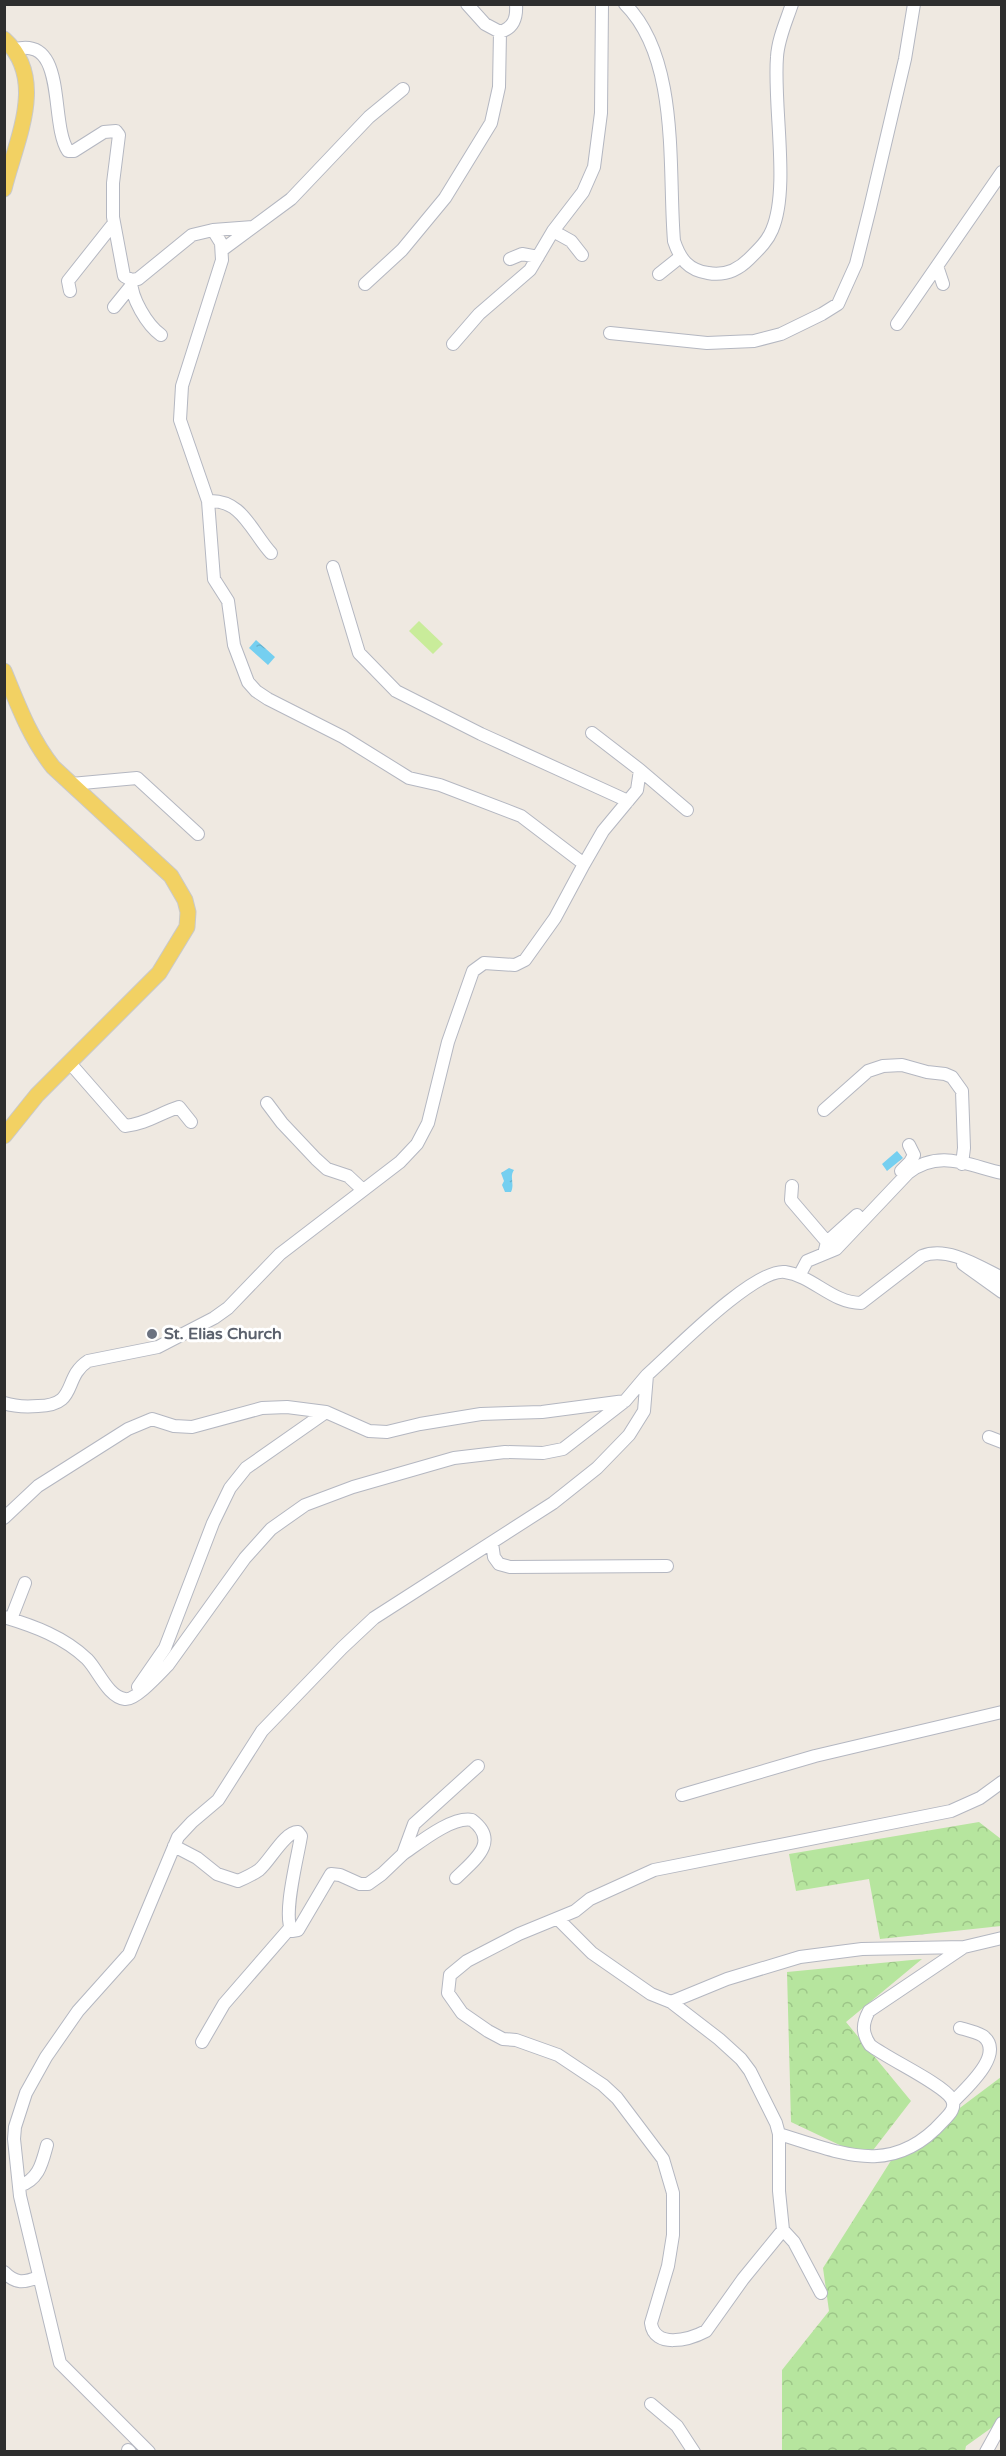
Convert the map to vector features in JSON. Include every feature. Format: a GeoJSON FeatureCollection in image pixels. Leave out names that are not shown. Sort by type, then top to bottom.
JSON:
{"type":"FeatureCollection","features":[{"type":"Feature","properties":{"kind":"main road"},"geometry":{"type":"LineString","coordinates":[[4,189],[27,94],[27,78],[23,62],[10,44]]}},
{"type":"Feature","properties":{"kind":"main road"},"geometry":{"type":"LineString","coordinates":[[4,671],[29,733],[53,767],[171,876],[181,890],[188,912],[187,927],[159,973],[37,1095],[4,1136]]}},
{"type":"Feature","properties":{"kind":"street"},"geometry":{"type":"LineString","coordinates":[[467,4],[485,24],[500,32]]}},
{"type":"Feature","properties":{"kind":"street"},"geometry":{"type":"LineString","coordinates":[[500,32],[512,26],[516,19],[516,4]]}},
{"type":"Feature","properties":{"kind":"street"},"geometry":{"type":"LineString","coordinates":[[453,345],[479,314],[530,270],[553,231],[583,192],[594,167],[601,113],[602,4]]}},
{"type":"Feature","properties":{"kind":"street"},"geometry":{"type":"LineString","coordinates":[[625,4],[634,14],[650,41],[660,71],[666,115],[674,241],[680,258],[691,268],[708,274],[729,273],[744,263],[761,247],[772,230],[780,183],[777,54],[792,4]]}},
{"type":"Feature","properties":{"kind":"street"},"geometry":{"type":"LineString","coordinates":[[610,333],[707,343],[754,341],[781,334],[838,304],[856,264],[905,60],[914,4]]}},
{"type":"Feature","properties":{"kind":"street"},"geometry":{"type":"LineString","coordinates":[[365,284],[402,250],[445,198],[491,123],[499,87],[500,32]]}},
{"type":"Feature","properties":{"kind":"street"},"geometry":{"type":"LineString","coordinates":[[10,44],[35,48],[45,54],[51,65],[57,117],[68,151],[74,151],[104,132],[116,131],[119,135],[112,198],[122,271],[131,283],[153,329],[161,335]]}},
{"type":"Feature","properties":{"kind":"street"},"geometry":{"type":"LineString","coordinates":[[222,250],[233,244],[291,198],[369,117],[404,89]]}},
{"type":"Feature","properties":{"kind":"street"},"geometry":{"type":"LineString","coordinates":[[897,324],[1002,172]]}},
{"type":"Feature","properties":{"kind":"street"},"geometry":{"type":"LineString","coordinates":[[70,291],[68,281],[114,223]]}},
{"type":"Feature","properties":{"kind":"street"},"geometry":{"type":"LineString","coordinates":[[114,307],[131,283],[192,235],[213,230],[253,226]]}},
{"type":"Feature","properties":{"kind":"street"},"geometry":{"type":"LineString","coordinates":[[213,230],[218,236],[222,260],[182,386],[179,411],[180,420],[208,501],[214,579],[228,601],[234,645],[248,682],[256,691],[343,737],[409,778],[440,785],[521,816],[584,864]]}},
{"type":"Feature","properties":{"kind":"street"},"geometry":{"type":"LineString","coordinates":[[553,231],[571,241],[582,255]]}},
{"type":"Feature","properties":{"kind":"street"},"geometry":{"type":"LineString","coordinates":[[510,259],[522,254],[538,257]]}},
{"type":"Feature","properties":{"kind":"street"},"geometry":{"type":"LineString","coordinates":[[659,273],[680,258]]}},
{"type":"Feature","properties":{"kind":"street"},"geometry":{"type":"LineString","coordinates":[[937,266],[944,284]]}},
{"type":"Feature","properties":{"kind":"street"},"geometry":{"type":"LineString","coordinates":[[208,501],[218,500],[232,505],[242,513],[271,554]]}},
{"type":"Feature","properties":{"kind":"street"},"geometry":{"type":"LineString","coordinates":[[333,567],[360,653],[396,691],[481,734],[628,801]]}},
{"type":"Feature","properties":{"kind":"street"},"geometry":{"type":"LineString","coordinates":[[592,734],[640,770],[687,810]]}},
{"type":"Feature","properties":{"kind":"street"},"geometry":{"type":"LineString","coordinates":[[4,1403],[23,1407],[57,1404],[62,1401],[79,1369],[88,1361],[150,1350],[214,1318],[228,1308],[274,1259],[400,1162],[423,1134],[433,1110],[451,1031],[473,971],[484,963],[515,965],[525,960],[555,918],[603,831],[637,790],[640,770]]}},
{"type":"Feature","properties":{"kind":"street"},"geometry":{"type":"LineString","coordinates":[[71,784],[137,778],[198,834]]}},
{"type":"Feature","properties":{"kind":"street"},"geometry":{"type":"LineString","coordinates":[[69,1062],[125,1126],[139,1125],[179,1107],[191,1122]]}},
{"type":"Feature","properties":{"kind":"street"},"geometry":{"type":"LineString","coordinates":[[824,1110],[868,1071],[883,1066],[903,1065],[927,1072],[945,1074],[952,1077],[962,1090],[962,1164]]}},
{"type":"Feature","properties":{"kind":"street"},"geometry":{"type":"LineString","coordinates":[[267,1103],[282,1123],[327,1169],[348,1176],[363,1190]]}},
{"type":"Feature","properties":{"kind":"street"},"geometry":{"type":"LineString","coordinates":[[799,1276],[807,1261],[825,1248],[910,1162],[914,1155],[909,1145]]}},
{"type":"Feature","properties":{"kind":"street"},"geometry":{"type":"LineString","coordinates":[[792,1186],[791,1200],[796,1208],[825,1248],[836,1249],[919,1164],[946,1159],[1002,1173]]}},
{"type":"Feature","properties":{"kind":"street"},"geometry":{"type":"LineString","coordinates":[[25,1583],[8,1618],[47,1632],[78,1651],[115,1695],[123,1700],[129,1700],[154,1680],[168,1665],[245,1558],[271,1530],[304,1506],[353,1487],[453,1458],[505,1452],[543,1453],[563,1449],[625,1401],[647,1375],[745,1288],[774,1273],[783,1272],[799,1276],[849,1303],[861,1303],[922,1256],[932,1252],[944,1252],[1002,1278]]}},
{"type":"Feature","properties":{"kind":"street"},"geometry":{"type":"LineString","coordinates":[[958,1259],[1002,1292]]}},
{"type":"Feature","properties":{"kind":"street"},"geometry":{"type":"LineString","coordinates":[[149,2451],[60,2363],[38,2277],[19,2186],[14,2139],[15,2127],[26,2093],[46,2057],[78,2010],[129,1954],[182,1832],[219,1800],[262,1731],[342,1648],[375,1618],[568,1492],[615,1450],[629,1435],[644,1411],[647,1375]]}},
{"type":"Feature","properties":{"kind":"street"},"geometry":{"type":"LineString","coordinates":[[4,1518],[38,1486],[91,1450],[141,1422],[152,1419],[174,1426],[192,1427],[272,1407],[306,1408],[326,1412],[369,1431],[378,1432],[481,1414],[542,1412],[625,1401]]}},
{"type":"Feature","properties":{"kind":"street"},"geometry":{"type":"LineString","coordinates":[[129,1700],[165,1648],[213,1522],[230,1488],[246,1468],[326,1412]]}},
{"type":"Feature","properties":{"kind":"street"},"geometry":{"type":"LineString","coordinates":[[989,1437],[1002,1443]]}},
{"type":"Feature","properties":{"kind":"street"},"geometry":{"type":"LineString","coordinates":[[492,1543],[494,1557],[499,1564],[510,1567],[667,1566]]}},
{"type":"Feature","properties":{"kind":"street"},"geometry":{"type":"LineString","coordinates":[[682,1795],[815,1756],[1002,1712]]}},
{"type":"Feature","properties":{"kind":"street"},"geometry":{"type":"LineString","coordinates":[[403,1854],[414,1824],[478,1766]]}},
{"type":"Feature","properties":{"kind":"street"},"geometry":{"type":"LineString","coordinates":[[783,2230],[743,2279],[706,2331],[698,2335],[672,2340],[662,2340],[656,2337],[651,2323],[668,2266],[674,2213],[673,2193],[663,2159],[617,2098],[603,2085],[558,2055],[516,2040],[502,2039],[462,2013],[448,1993],[450,1975],[458,1966],[519,1934],[575,1911],[590,1899],[654,1870],[951,1811],[980,1798],[1002,1782]]}},
{"type":"Feature","properties":{"kind":"street"},"geometry":{"type":"LineString","coordinates":[[290,1928],[292,1931],[298,1930],[331,1874],[340,1875],[360,1884],[368,1884],[426,1838],[455,1822],[467,1819],[475,1822],[481,1829],[484,1844],[481,1853],[456,1878]]}},
{"type":"Feature","properties":{"kind":"street"},"geometry":{"type":"LineString","coordinates":[[453,1834],[467,1819]]}},
{"type":"Feature","properties":{"kind":"street"},"geometry":{"type":"LineString","coordinates":[[174,1846],[197,1858],[217,1874],[238,1881],[256,1873],[286,1836],[293,1832],[298,1832],[302,1836],[290,1906],[290,1928],[224,2004],[202,2042]]}},
{"type":"Feature","properties":{"kind":"street"},"geometry":{"type":"LineString","coordinates":[[558,1919],[592,1953],[651,1994],[671,2002],[741,2059],[756,2082],[779,2134],[779,2190],[783,2230],[794,2242],[821,2293]]}},
{"type":"Feature","properties":{"kind":"street"},"geometry":{"type":"LineString","coordinates":[[671,2002],[727,1979],[800,1957],[862,1949],[964,1947],[1002,1938]]}},
{"type":"Feature","properties":{"kind":"street"},"geometry":{"type":"LineString","coordinates":[[953,2102],[941,2089],[870,2045],[863,2028],[864,2019],[875,2007],[964,1947]]}},
{"type":"Feature","properties":{"kind":"street"},"geometry":{"type":"LineString","coordinates":[[779,2134],[852,2156],[867,2158],[889,2156],[910,2149],[923,2140],[951,2112],[953,2102],[986,2067],[990,2059],[991,2050],[988,2042],[982,2036],[960,2028]]}},
{"type":"Feature","properties":{"kind":"street"},"geometry":{"type":"LineString","coordinates":[[19,2186],[28,2184],[35,2178],[46,2145]]}},
{"type":"Feature","properties":{"kind":"street"},"geometry":{"type":"LineString","coordinates":[[4,2272],[12,2280],[18,2282],[38,2277]]}},
{"type":"Feature","properties":{"kind":"street"},"geometry":{"type":"LineString","coordinates":[[651,2404],[676,2426],[694,2451]]}},
{"type":"Feature","properties":{"kind":"street"},"geometry":{"type":"LineString","coordinates":[[986,2451],[1002,2423]]}},
{"type":"Feature","properties":{"kind":"green space"},"geometry":{"type":"Polygon","coordinates":[[[419,621],[443,644],[433,654],[409,631],[419,621]]]}},
{"type":"Feature","properties":{"kind":"green space"},"geometry":{"type":"Polygon","coordinates":[[[979,1822],[1001,1839],[1001,1926],[880,1939],[869,1879],[796,1891],[789,1854],[979,1822]]]}},
{"type":"Feature","properties":{"kind":"green space"},"geometry":{"type":"Polygon","coordinates":[[[922,1959],[846,2022],[911,2101],[867,2158],[791,2122],[787,1972],[922,1959]]]}},
{"type":"Feature","properties":{"kind":"green space"},"geometry":{"type":"Polygon","coordinates":[[[1001,2077],[1001,2421],[966,2446],[965,2451],[782,2452],[782,2370],[829,2311],[823,2268],[892,2159],[1001,2077]]]}},
{"type":"Feature","properties":{"kind":"water"},"geometry":{"type":"Polygon","coordinates":[[[256,640],[275,657],[268,665],[249,648],[256,640]]]}},
{"type":"Feature","properties":{"kind":"water"},"geometry":{"type":"Polygon","coordinates":[[[897,1151],[903,1158],[887,1171],[882,1164],[897,1151]]]}},
{"type":"Feature","properties":{"kind":"water"},"geometry":{"type":"Polygon","coordinates":[[[509,1168],[514,1170],[512,1189],[511,1192],[505,1192],[501,1173],[509,1168]]]}},
{"type":"Feature","properties":{"kind":"place","name":"St. Elias Church"},"geometry":{"type":"Point","coordinates":[152,1334]}}]}
